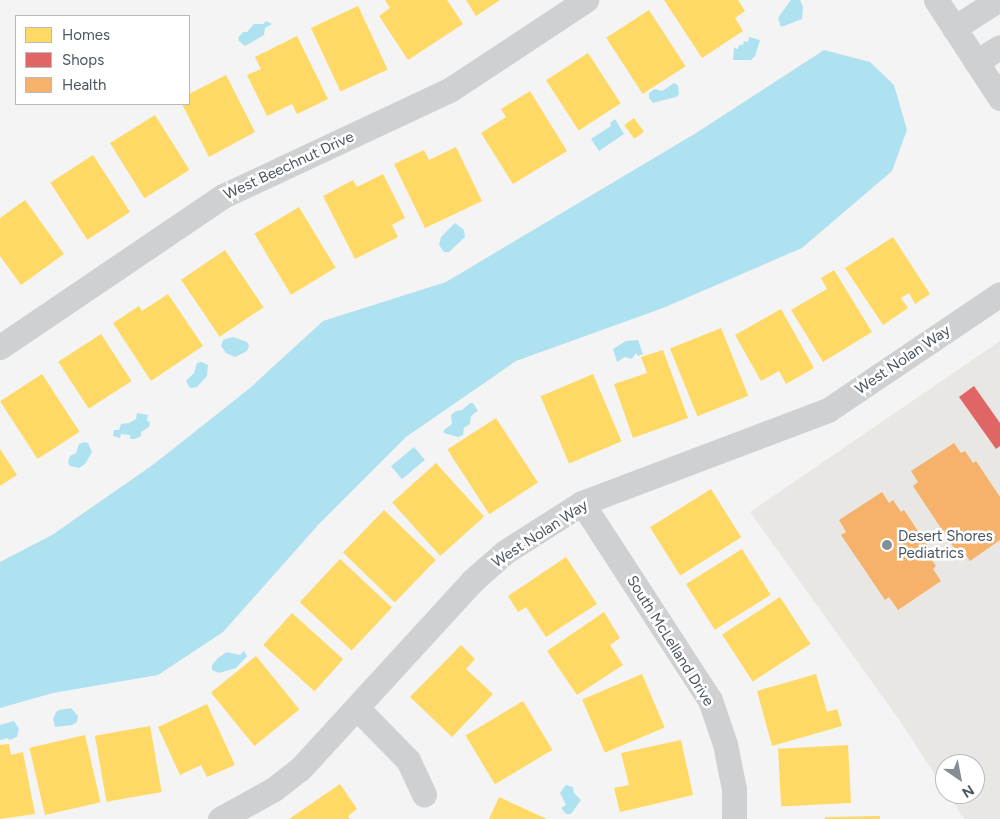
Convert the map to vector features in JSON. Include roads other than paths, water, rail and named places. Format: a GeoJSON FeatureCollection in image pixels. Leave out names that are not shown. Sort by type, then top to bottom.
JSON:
{"type":"FeatureCollection","features":[{"type":"Feature","properties":{"kind":"street","name":"West Beechnut Drive"},"geometry":{"type":"LineString","coordinates":[[0,347],[223,196],[451,89],[586,0]]}},
{"type":"Feature","properties":{"kind":"street"},"geometry":{"type":"LineString","coordinates":[[936,0],[1000,98]]}},
{"type":"Feature","properties":{"kind":"street"},"geometry":{"type":"LineString","coordinates":[[954,28],[998,0]]}},
{"type":"Feature","properties":{"kind":"street"},"geometry":{"type":"LineString","coordinates":[[976,62],[1000,47]]}},
{"type":"Feature","properties":{"kind":"street","name":"West Nolan Way"},"geometry":{"type":"LineString","coordinates":[[220,819],[274,789],[294,774],[357,708],[472,581],[505,552],[582,503],[828,410],[1000,294]]}},
{"type":"Feature","properties":{"kind":"street","name":"South McLelland Drive"},"geometry":{"type":"LineString","coordinates":[[582,503],[710,700],[727,753],[734,789],[734,819]]}},
{"type":"Feature","properties":{"kind":"street"},"geometry":{"type":"LineString","coordinates":[[357,708],[408,760],[424,795]]}},
{"type":"Feature","properties":{"kind":"water"},"geometry":{"type":"Polygon","coordinates":[[[791,0],[800,0],[803,7],[802,19],[781,27],[778,18],[791,0]]]}},
{"type":"Feature","properties":{"kind":"water"},"geometry":{"type":"Polygon","coordinates":[[[266,21],[272,24],[265,28],[264,35],[245,46],[239,41],[238,38],[243,32],[247,32],[254,24],[263,24],[266,21]]]}},
{"type":"Feature","properties":{"kind":"water"},"geometry":{"type":"Polygon","coordinates":[[[749,37],[760,40],[755,56],[751,60],[733,60],[734,48],[738,49],[739,45],[743,45],[744,41],[748,42],[749,37]]]}},
{"type":"Feature","properties":{"kind":"water"},"geometry":{"type":"Polygon","coordinates":[[[824,50],[870,62],[894,85],[907,130],[892,171],[802,248],[663,308],[516,361],[406,437],[319,524],[223,632],[158,675],[53,693],[0,708],[0,562],[52,535],[154,464],[250,388],[323,321],[446,282],[696,133],[824,50]]]}},
{"type":"Feature","properties":{"kind":"water"},"geometry":{"type":"Polygon","coordinates":[[[674,83],[678,85],[679,94],[676,97],[653,103],[649,98],[649,93],[655,89],[662,91],[674,83]]]}},
{"type":"Feature","properties":{"kind":"water"},"geometry":{"type":"Polygon","coordinates":[[[615,119],[624,134],[599,151],[591,139],[611,126],[610,123],[615,119]]]}},
{"type":"Feature","properties":{"kind":"water"},"geometry":{"type":"Polygon","coordinates":[[[455,223],[464,230],[465,237],[449,252],[444,252],[439,245],[441,237],[455,223]]]}},
{"type":"Feature","properties":{"kind":"water"},"geometry":{"type":"Polygon","coordinates":[[[233,337],[247,342],[249,346],[247,351],[235,357],[226,353],[221,346],[223,340],[233,337]]]}},
{"type":"Feature","properties":{"kind":"water"},"geometry":{"type":"Polygon","coordinates":[[[638,340],[643,354],[638,356],[636,353],[632,359],[625,357],[617,362],[613,349],[626,341],[638,340]]]}},
{"type":"Feature","properties":{"kind":"water"},"geometry":{"type":"Polygon","coordinates":[[[202,362],[208,365],[207,376],[197,387],[190,388],[186,381],[194,373],[197,363],[202,362]]]}},
{"type":"Feature","properties":{"kind":"water"},"geometry":{"type":"Polygon","coordinates":[[[470,403],[473,403],[478,411],[471,416],[470,424],[464,428],[463,435],[458,437],[444,433],[444,430],[452,424],[451,415],[456,411],[462,410],[470,403]]]}},
{"type":"Feature","properties":{"kind":"water"},"geometry":{"type":"Polygon","coordinates":[[[137,413],[148,415],[147,421],[150,422],[149,427],[141,432],[141,436],[130,439],[130,435],[121,434],[120,438],[113,436],[114,430],[119,430],[121,424],[129,423],[136,419],[137,413]]]}},
{"type":"Feature","properties":{"kind":"water"},"geometry":{"type":"Polygon","coordinates":[[[88,443],[92,452],[85,464],[79,468],[70,466],[68,462],[70,456],[76,453],[79,444],[88,443]]]}},
{"type":"Feature","properties":{"kind":"water"},"geometry":{"type":"Polygon","coordinates":[[[414,447],[425,460],[402,479],[391,466],[414,447]]]}},
{"type":"Feature","properties":{"kind":"water"},"geometry":{"type":"Polygon","coordinates":[[[244,651],[247,656],[236,668],[219,673],[212,670],[212,665],[227,652],[240,655],[244,651]]]}},
{"type":"Feature","properties":{"kind":"water"},"geometry":{"type":"Polygon","coordinates":[[[71,708],[78,716],[77,722],[72,725],[55,727],[53,719],[56,712],[71,708]]]}},
{"type":"Feature","properties":{"kind":"water"},"geometry":{"type":"Polygon","coordinates":[[[14,721],[19,729],[17,737],[9,740],[8,738],[0,740],[0,725],[14,721]]]}},
{"type":"Feature","properties":{"kind":"water"},"geometry":{"type":"Polygon","coordinates":[[[566,785],[573,787],[574,793],[581,800],[571,814],[566,814],[561,808],[566,805],[560,793],[566,785]]]}},
{"type":"Feature","properties":{"kind":"place","name":"Desert Shores Pediatrics"},"geometry":{"type":"Point","coordinates":[887,545]}}]}
